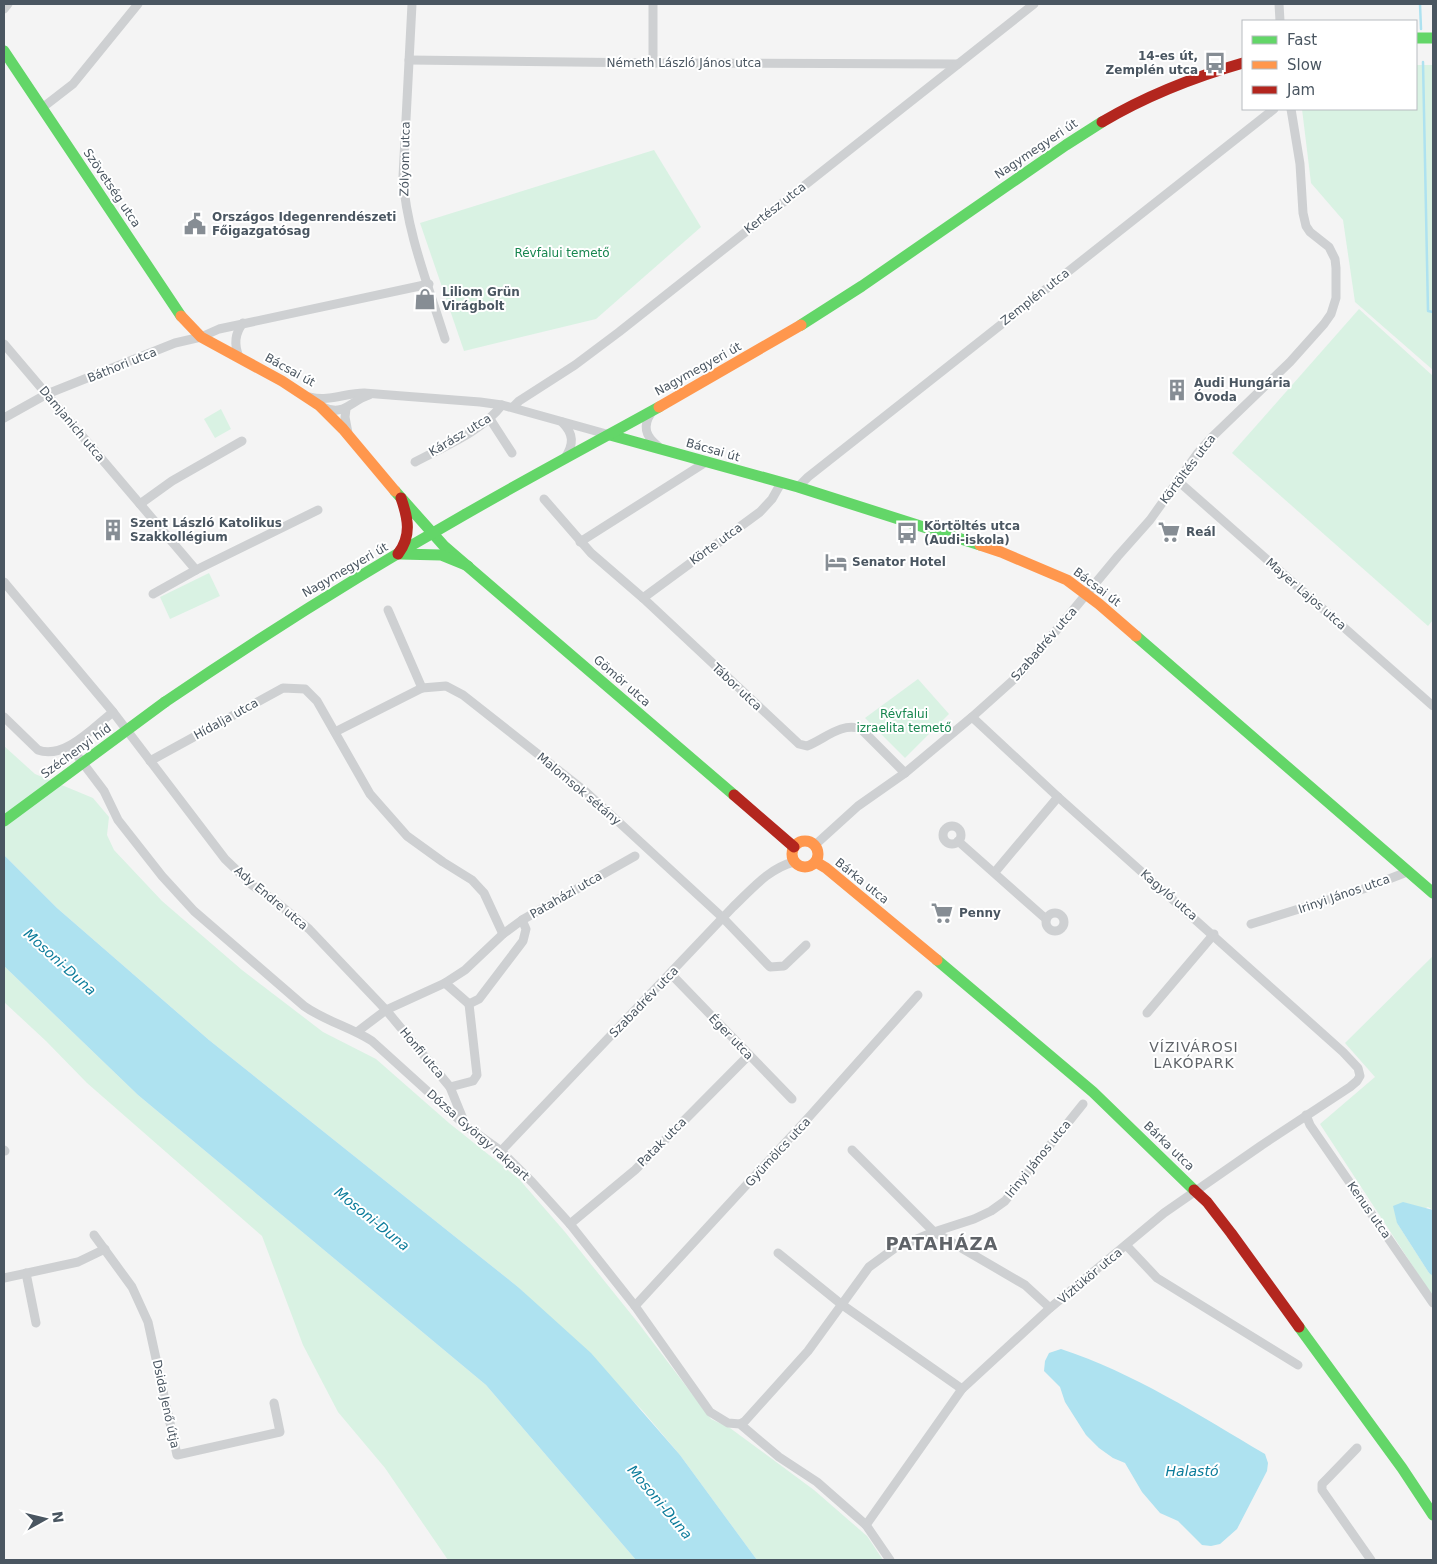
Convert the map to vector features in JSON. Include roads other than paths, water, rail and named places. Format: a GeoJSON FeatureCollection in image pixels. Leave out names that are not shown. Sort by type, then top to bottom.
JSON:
{"type":"FeatureCollection","features":[{"type":"Feature","properties":{"kind":"main road"},"geometry":{"type":"LineString","coordinates":[[1417,38],[1433,38]]}},
{"type":"Feature","properties":{"kind":"main road","name":"Szövetség utca"},"geometry":{"type":"LineString","coordinates":[[4,51],[180,315],[201,337]]}},
{"type":"Feature","properties":{"kind":"main road","name":"Nagymegyeri út"},"geometry":{"type":"LineString","coordinates":[[164,702],[306,609],[395,556],[434,535],[463,516],[762,350],[863,286],[1088,131],[1158,94],[1210,73],[1242,63]]}},
{"type":"Feature","properties":{"kind":"main road","name":"Bácsai út"},"geometry":{"type":"LineString","coordinates":[[201,337],[308,396]]}},
{"type":"Feature","properties":{"kind":"main road","name":"Gömör utca"},"geometry":{"type":"LineString","coordinates":[[308,396],[349,436],[434,535],[794,847]]}},
{"type":"Feature","properties":{"kind":"main road","name":"Bácsai út"},"geometry":{"type":"LineString","coordinates":[[610,435],[798,487],[1001,552],[1058,576],[1087,594],[1433,893]]}},
{"type":"Feature","properties":{"kind":"main road"},"geometry":{"type":"LineString","coordinates":[[395,556],[400,552],[408,533],[407,513],[401,498]]}},
{"type":"Feature","properties":{"kind":"main road"},"geometry":{"type":"LineString","coordinates":[[395,556],[441,554],[468,566]]}},
{"type":"Feature","properties":{"kind":"main road","name":"Széchenyi híd"},"geometry":{"type":"LineString","coordinates":[[4,821],[164,702]]}},
{"type":"Feature","properties":{"kind":"main road"},"geometry":{"type":"LineString","coordinates":[[803,841],[815,845],[819,855],[811,867],[805,868],[794,862],[792,853],[794,847],[803,841]]}},
{"type":"Feature","properties":{"kind":"main road","name":"Bárka utca"},"geometry":{"type":"LineString","coordinates":[[816,862],[833,874],[1074,1074],[1196,1191],[1232,1233],[1390,1452],[1433,1515]]}},
{"type":"Feature","properties":{"kind":"street"},"geometry":{"type":"LineString","coordinates":[[4,8],[8,4]]}},
{"type":"Feature","properties":{"kind":"street"},"geometry":{"type":"LineString","coordinates":[[42,108],[73,84],[138,4]]}},
{"type":"Feature","properties":{"kind":"street","name":"Zólyom utca"},"geometry":{"type":"LineString","coordinates":[[412,4],[403,177],[404,202],[410,229],[445,339]]}},
{"type":"Feature","properties":{"kind":"street"},"geometry":{"type":"LineString","coordinates":[[653,4],[653,63]]}},
{"type":"Feature","properties":{"kind":"street","name":"Kertész utca"},"geometry":{"type":"LineString","coordinates":[[513,408],[519,401],[575,365],[620,332],[1034,4]]}},
{"type":"Feature","properties":{"kind":"street"},"geometry":{"type":"LineString","coordinates":[[1279,4],[1280,20]]}},
{"type":"Feature","properties":{"kind":"street","name":"Németh László János utca"},"geometry":{"type":"LineString","coordinates":[[409,60],[958,64]]}},
{"type":"Feature","properties":{"kind":"street","name":"Zemplén utca"},"geometry":{"type":"LineString","coordinates":[[798,487],[808,477],[1273,110]]}},
{"type":"Feature","properties":{"kind":"street","name":"Körtöltés utca"},"geometry":{"type":"LineString","coordinates":[[1087,594],[1150,520],[1211,438],[1315,336],[1331,314],[1337,275],[1335,259],[1329,247],[1310,232],[1304,220],[1301,172],[1291,110]]}},
{"type":"Feature","properties":{"kind":"street","name":"Báthori utca"},"geometry":{"type":"LineString","coordinates":[[4,418],[47,394],[175,343],[201,337],[219,329],[429,284]]}},
{"type":"Feature","properties":{"kind":"street"},"geometry":{"type":"LineString","coordinates":[[239,357],[236,337],[243,323]]}},
{"type":"Feature","properties":{"kind":"street","name":"Damjanich utca"},"geometry":{"type":"LineString","coordinates":[[4,344],[196,570]]}},
{"type":"Feature","properties":{"kind":"street","name":"Bácsai út"},"geometry":{"type":"LineString","coordinates":[[308,396],[320,399],[355,393],[480,402],[502,405],[610,435]]}},
{"type":"Feature","properties":{"kind":"street"},"geometry":{"type":"LineString","coordinates":[[349,436],[345,421],[346,409],[357,400],[373,394]]}},
{"type":"Feature","properties":{"kind":"street","name":"Kárász utca"},"geometry":{"type":"LineString","coordinates":[[416,462],[490,419],[502,405]]}},
{"type":"Feature","properties":{"kind":"street","name":"Bácsai út"},"geometry":{"type":"LineString","coordinates":[[320,406],[335,411],[346,409]]}},
{"type":"Feature","properties":{"kind":"street"},"geometry":{"type":"LineString","coordinates":[[658,407],[649,415],[646,431],[650,440],[662,450]]}},
{"type":"Feature","properties":{"kind":"street"},"geometry":{"type":"LineString","coordinates":[[490,419],[512,453]]}},
{"type":"Feature","properties":{"kind":"street"},"geometry":{"type":"LineString","coordinates":[[560,420],[572,436],[572,445],[564,460]]}},
{"type":"Feature","properties":{"kind":"street"},"geometry":{"type":"LineString","coordinates":[[140,504],[172,480],[242,440]]}},
{"type":"Feature","properties":{"kind":"street"},"geometry":{"type":"LineString","coordinates":[[580,542],[706,462]]}},
{"type":"Feature","properties":{"kind":"street","name":"Mayer Lajos utca"},"geometry":{"type":"LineString","coordinates":[[1178,481],[1433,706]]}},
{"type":"Feature","properties":{"kind":"street","name":"Körte utca"},"geometry":{"type":"LineString","coordinates":[[643,598],[760,512],[772,499],[781,483]]}},
{"type":"Feature","properties":{"kind":"street","name":"Tábor utca"},"geometry":{"type":"LineString","coordinates":[[544,499],[580,542],[643,598],[799,744],[807,746],[844,727],[853,726],[861,729],[905,773]]}},
{"type":"Feature","properties":{"kind":"street"},"geometry":{"type":"LineString","coordinates":[[153,594],[196,570],[318,510]]}},
{"type":"Feature","properties":{"kind":"street","name":"Ady Endre utca"},"geometry":{"type":"LineString","coordinates":[[4,582],[113,712],[225,859],[252,884],[309,929],[386,1010]]}},
{"type":"Feature","properties":{"kind":"street","name":"Szabadrév utca"},"geometry":{"type":"LineString","coordinates":[[815,845],[858,806],[905,773],[972,717],[1026,667],[1087,594]]}},
{"type":"Feature","properties":{"kind":"street"},"geometry":{"type":"LineString","coordinates":[[388,610],[422,688]]}},
{"type":"Feature","properties":{"kind":"street","name":"Malomsok sétány"},"geometry":{"type":"LineString","coordinates":[[335,732],[422,688],[446,686],[464,695],[586,792],[723,918],[770,967],[784,966],[806,945]]}},
{"type":"Feature","properties":{"kind":"street","name":"Hídalja utca"},"geometry":{"type":"LineString","coordinates":[[150,761],[283,688],[305,689],[317,701],[335,732]]}},
{"type":"Feature","properties":{"kind":"street"},"geometry":{"type":"LineString","coordinates":[[4,717],[38,750],[46,753],[70,746],[113,712]]}},
{"type":"Feature","properties":{"kind":"street","name":"Kagyló utca"},"geometry":{"type":"LineString","coordinates":[[972,717],[1058,797],[1214,934],[1343,1052],[1358,1068],[1360,1076]]}},
{"type":"Feature","properties":{"kind":"street"},"geometry":{"type":"LineString","coordinates":[[335,732],[370,794],[407,836],[472,880],[484,893],[502,934]]}},
{"type":"Feature","properties":{"kind":"street","name":"Dózsa György rakpart"},"geometry":{"type":"LineString","coordinates":[[70,746],[104,791],[118,820],[162,876],[194,911],[319,1017],[357,1032],[372,1041],[466,1126],[501,1151],[570,1224],[634,1306],[710,1412],[728,1423],[740,1424],[817,1482],[866,1525],[890,1560]]}},
{"type":"Feature","properties":{"kind":"street"},"geometry":{"type":"LineString","coordinates":[[995,872],[1058,797]]}},
{"type":"Feature","properties":{"kind":"street"},"geometry":{"type":"LineString","coordinates":[[958,841],[1046,919]]}},
{"type":"Feature","properties":{"kind":"street","name":"Pataházi utca"},"geometry":{"type":"LineString","coordinates":[[469,1004],[480,999],[523,941],[526,929],[522,920],[635,856]]}},
{"type":"Feature","properties":{"kind":"street","name":"Szabadrév utca"},"geometry":{"type":"LineString","coordinates":[[501,1151],[723,918],[763,879],[782,865],[794,862]]}},
{"type":"Feature","properties":{"kind":"street","name":"Irinyi János utca"},"geometry":{"type":"LineString","coordinates":[[1252,924],[1363,889],[1407,872]]}},
{"type":"Feature","properties":{"kind":"street"},"geometry":{"type":"LineString","coordinates":[[357,1032],[386,1010],[445,984],[465,970],[502,934],[522,920]]}},
{"type":"Feature","properties":{"kind":"street"},"geometry":{"type":"LineString","coordinates":[[1146,1014],[1214,934]]}},
{"type":"Feature","properties":{"kind":"street","name":"Éger utca"},"geometry":{"type":"LineString","coordinates":[[671,974],[792,1099]]}},
{"type":"Feature","properties":{"kind":"street"},"geometry":{"type":"LineString","coordinates":[[445,984],[469,1004],[477,1075],[473,1081],[450,1087]]}},
{"type":"Feature","properties":{"kind":"street","name":"Gyümölcs utca"},"geometry":{"type":"LineString","coordinates":[[634,1306],[809,1118],[918,995]]}},
{"type":"Feature","properties":{"kind":"street","name":"Honfi utca"},"geometry":{"type":"LineString","coordinates":[[386,1010],[450,1087],[466,1126]]}},
{"type":"Feature","properties":{"kind":"street","name":"Patak utca"},"geometry":{"type":"LineString","coordinates":[[570,1224],[635,1170],[749,1055]]}},
{"type":"Feature","properties":{"kind":"street","name":"Víztükör utca"},"geometry":{"type":"LineString","coordinates":[[866,1525],[962,1389],[1050,1308],[1164,1213],[1350,1087],[1360,1076]]}},
{"type":"Feature","properties":{"kind":"street","name":"Irinyi János utca"},"geometry":{"type":"LineString","coordinates":[[740,1424],[808,1352],[869,1267],[895,1248],[934,1232],[974,1219],[991,1211],[1005,1201],[1083,1104]]}},
{"type":"Feature","properties":{"kind":"street","name":"Kenus utca"},"geometry":{"type":"LineString","coordinates":[[1306,1116],[1310,1125],[1433,1303]]}},
{"type":"Feature","properties":{"kind":"street"},"geometry":{"type":"LineString","coordinates":[[852,1150],[934,1232],[1025,1285],[1050,1308]]}},
{"type":"Feature","properties":{"kind":"street","name":"Dsida Jenő útja"},"geometry":{"type":"LineString","coordinates":[[94,1235],[132,1288],[148,1322],[177,1456],[280,1432],[274,1403]]}},
{"type":"Feature","properties":{"kind":"street"},"geometry":{"type":"LineString","coordinates":[[1126,1245],[1157,1278],[1298,1365]]}},
{"type":"Feature","properties":{"kind":"street"},"geometry":{"type":"LineString","coordinates":[[4,1278],[78,1262],[105,1249]]}},
{"type":"Feature","properties":{"kind":"street"},"geometry":{"type":"LineString","coordinates":[[778,1253],[841,1304],[962,1389]]}},
{"type":"Feature","properties":{"kind":"street"},"geometry":{"type":"LineString","coordinates":[[26,1273],[36,1323]]}},
{"type":"Feature","properties":{"kind":"street"},"geometry":{"type":"LineString","coordinates":[[1358,1448],[1322,1484],[1322,1490],[1371,1560]]}},
{"type":"Feature","properties":{"kind":"water","name":"Mosoni-Duna"},"geometry":{"type":"Polygon","coordinates":[[[4,855],[57,908],[209,1040],[518,1287],[591,1353],[680,1455],[757,1560],[636,1560],[486,1385],[138,1095],[4,966],[4,855]]]}},
{"type":"Feature","properties":{"kind":"water"},"geometry":{"type":"Polygon","coordinates":[[[1403,1202],[1433,1210],[1433,1276],[1429,1273],[1397,1223],[1393,1206],[1403,1202]]]}},
{"type":"Feature","properties":{"kind":"water","name":"Halastó"},"geometry":{"type":"Polygon","coordinates":[[[1061,1349],[1140,1382],[1265,1454],[1268,1463],[1267,1471],[1237,1529],[1220,1544],[1202,1545],[1178,1521],[1160,1513],[1142,1492],[1125,1463],[1113,1458],[1099,1448],[1086,1435],[1065,1402],[1060,1387],[1044,1371],[1045,1361],[1049,1353],[1061,1349]]]}},
{"type":"Feature","properties":{"kind":"waterway"},"geometry":{"type":"LineString","coordinates":[[1420,4],[1421,29]]}},
{"type":"Feature","properties":{"kind":"waterway"},"geometry":{"type":"LineString","coordinates":[[1423,62],[1428,311],[1433,312]]}},
{"type":"Feature","properties":{"kind":"place","name":"14-es út, Zemplén utca"},"geometry":{"type":"Point","coordinates":[1215,63]}},
{"type":"Feature","properties":{"kind":"place","name":"Országos Idegenrendészeti Főigazgatósag"},"geometry":{"type":"Point","coordinates":[195,224]}},
{"type":"Feature","properties":{"kind":"place","name":"Liliom Grün Virágbolt"},"geometry":{"type":"Point","coordinates":[425,299]}},
{"type":"Feature","properties":{"kind":"place","name":"Audi Hungária Óvoda"},"geometry":{"type":"Point","coordinates":[1177,390]}},
{"type":"Feature","properties":{"kind":"place","name":"Szent László Katolikus Szakkollégium"},"geometry":{"type":"Point","coordinates":[113,530]}},
{"type":"Feature","properties":{"kind":"place","name":"Reál"},"geometry":{"type":"Point","coordinates":[1169,532]}},
{"type":"Feature","properties":{"kind":"place","name":"Körtöltés utca (Audi-iskola)"},"geometry":{"type":"Point","coordinates":[907,533]}},
{"type":"Feature","properties":{"kind":"place","name":"Senator Hotel"},"geometry":{"type":"Point","coordinates":[836,562]}},
{"type":"Feature","properties":{"kind":"place","name":"Penny"},"geometry":{"type":"Point","coordinates":[942,913]}},
{"type":"Feature","properties":{"kind":"district","name":"VÍZIVÁROSI LAKÓPARK"},"geometry":{"type":"Point","coordinates":[1194,1056]}},
{"type":"Feature","properties":{"kind":"district","name":"PATAHÁZA"},"geometry":{"type":"Point","coordinates":[942,1243]}},
{"type":"Feature","properties":{"kind":"park label","name":"Révfalui temető"},"geometry":{"type":"Point","coordinates":[562,253]}},
{"type":"Feature","properties":{"kind":"park label","name":"Révfalui izraelita temető"},"geometry":{"type":"Point","coordinates":[904,721]}}]}
